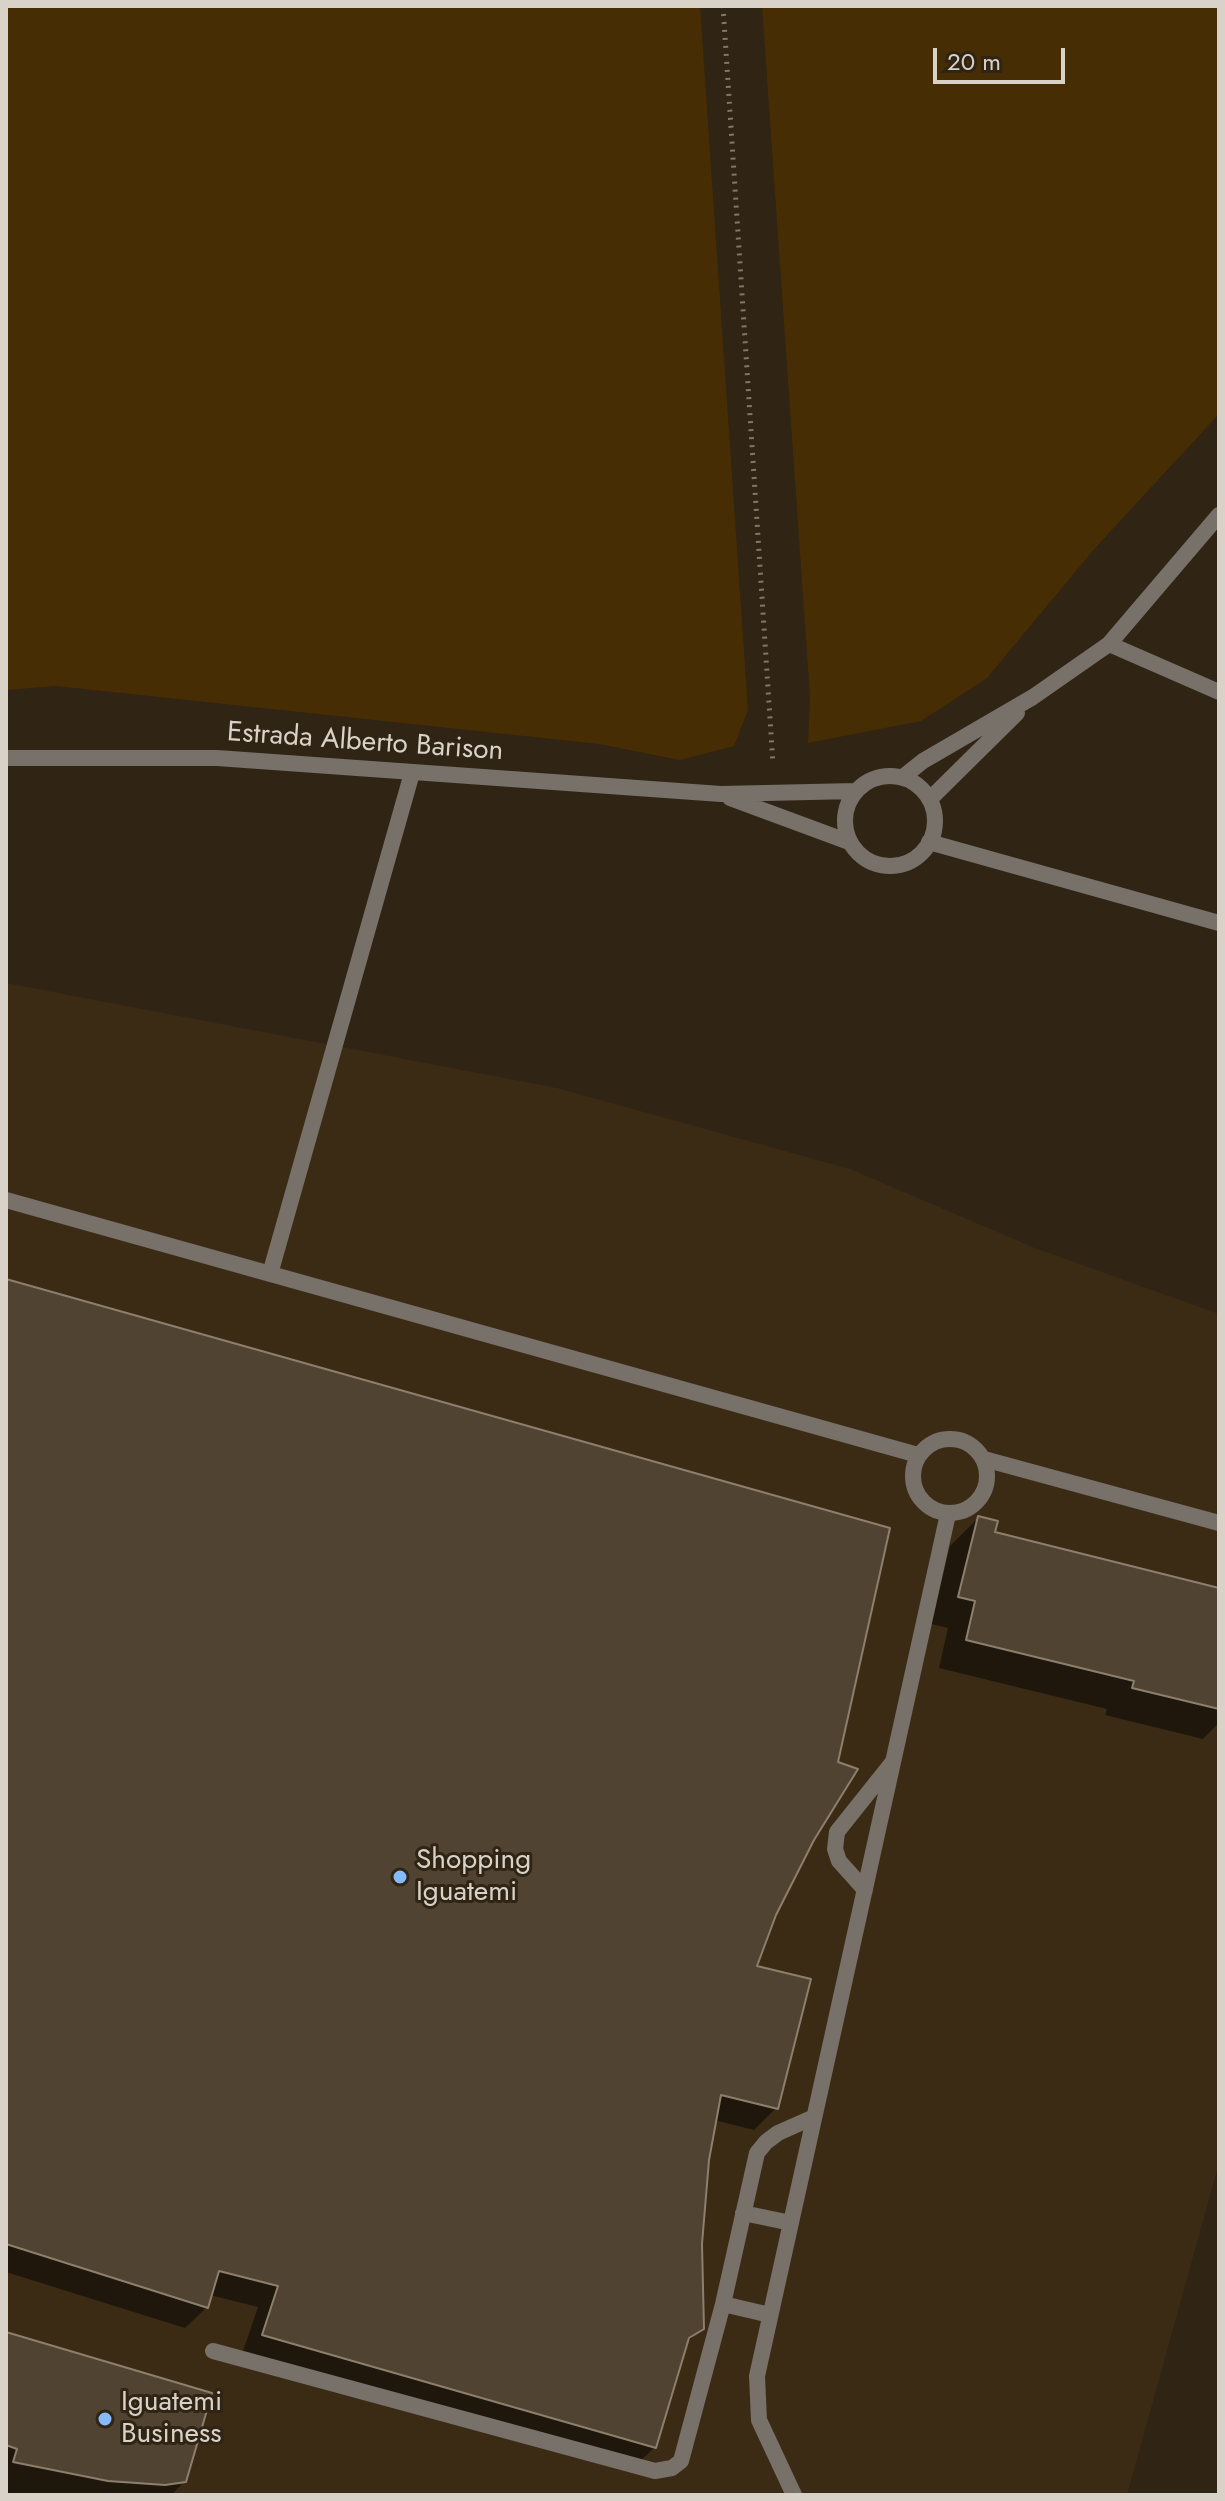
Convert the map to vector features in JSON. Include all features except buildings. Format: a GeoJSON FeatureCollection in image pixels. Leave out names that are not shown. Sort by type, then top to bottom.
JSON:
{"type":"FeatureCollection","features":[{"type":"Feature","properties":{"kind":"street"},"geometry":{"type":"LineString","coordinates":[[903,777],[923,761],[1033,697],[1109,644],[1219,515]]}},
{"type":"Feature","properties":{"kind":"street"},"geometry":{"type":"LineString","coordinates":[[1109,644],[1219,692]]}},
{"type":"Feature","properties":{"kind":"street"},"geometry":{"type":"LineString","coordinates":[[930,799],[1033,697]]}},
{"type":"Feature","properties":{"kind":"street","name":"Estrada Alberto Barison"},"geometry":{"type":"LineString","coordinates":[[6,758],[217,758],[721,794],[855,791]]}},
{"type":"Feature","properties":{"kind":"street"},"geometry":{"type":"LineString","coordinates":[[270,1274],[412,773]]}},
{"type":"Feature","properties":{"kind":"street"},"geometry":{"type":"LineString","coordinates":[[886,775],[903,777],[919,785],[930,799],[935,816],[933,834],[925,850],[910,862],[893,866],[875,864],[860,855],[849,842],[844,824],[846,807],[855,791],[868,779],[886,775]]}},
{"type":"Feature","properties":{"kind":"street","name":"Estrada Alberto Barison"},"geometry":{"type":"LineString","coordinates":[[721,794],[849,842]]}},
{"type":"Feature","properties":{"kind":"street"},"geometry":{"type":"LineString","coordinates":[[929,842],[1219,923]]}},
{"type":"Feature","properties":{"kind":"street"},"geometry":{"type":"LineString","coordinates":[[6,1200],[918,1455]]}},
{"type":"Feature","properties":{"kind":"street"},"geometry":{"type":"LineString","coordinates":[[953,1438],[971,1445],[984,1459],[988,1479],[982,1498],[967,1511],[948,1514],[930,1508],[916,1494],[913,1474],[918,1455],[933,1442],[953,1438]]}},
{"type":"Feature","properties":{"kind":"street"},"geometry":{"type":"LineString","coordinates":[[984,1459],[1219,1523]]}},
{"type":"Feature","properties":{"kind":"street"},"geometry":{"type":"LineString","coordinates":[[794,2495],[759,2420],[757,2376],[948,1514]]}},
{"type":"Feature","properties":{"kind":"street"},"geometry":{"type":"LineString","coordinates":[[865,1890],[839,1861],[835,1849],[837,1832],[895,1758]]}},
{"type":"Feature","properties":{"kind":"street"},"geometry":{"type":"LineString","coordinates":[[213,2351],[655,2471],[672,2468],[681,2461],[723,2304],[757,2153],[778,2133],[814,2117]]}},
{"type":"Feature","properties":{"kind":"street"},"geometry":{"type":"LineString","coordinates":[[743,2213],[791,2223]]}},
{"type":"Feature","properties":{"kind":"street"},"geometry":{"type":"LineString","coordinates":[[723,2304],[770,2315]]}},
{"type":"Feature","properties":{"kind":"path"},"geometry":{"type":"LineString","coordinates":[[723,6],[775,793]]}},
{"type":"Feature","properties":{"kind":"shaded area"},"geometry":{"type":"Polygon","coordinates":[[[6,6],[700,6],[748,710],[734,746],[680,760],[599,744],[56,686],[6,690],[6,6]]]}},
{"type":"Feature","properties":{"kind":"shaded area"},"geometry":{"type":"Polygon","coordinates":[[[762,6],[1219,6],[1219,414],[1096,547],[987,678],[921,721],[808,743],[810,697],[762,6]]]}},
{"type":"Feature","properties":{"kind":"shaded area"},"geometry":{"type":"Polygon","coordinates":[[[6,983],[557,1088],[850,1169],[1035,1248],[1219,1314],[1219,2163],[1127,2495],[6,2495],[6,983]]]}},
{"type":"Feature","properties":{"kind":"place","name":"Shopping Iguatemi"},"geometry":{"type":"Point","coordinates":[400,1877]}},
{"type":"Feature","properties":{"kind":"place","name":"Iguatemi Business"},"geometry":{"type":"Point","coordinates":[105,2419]}}]}
